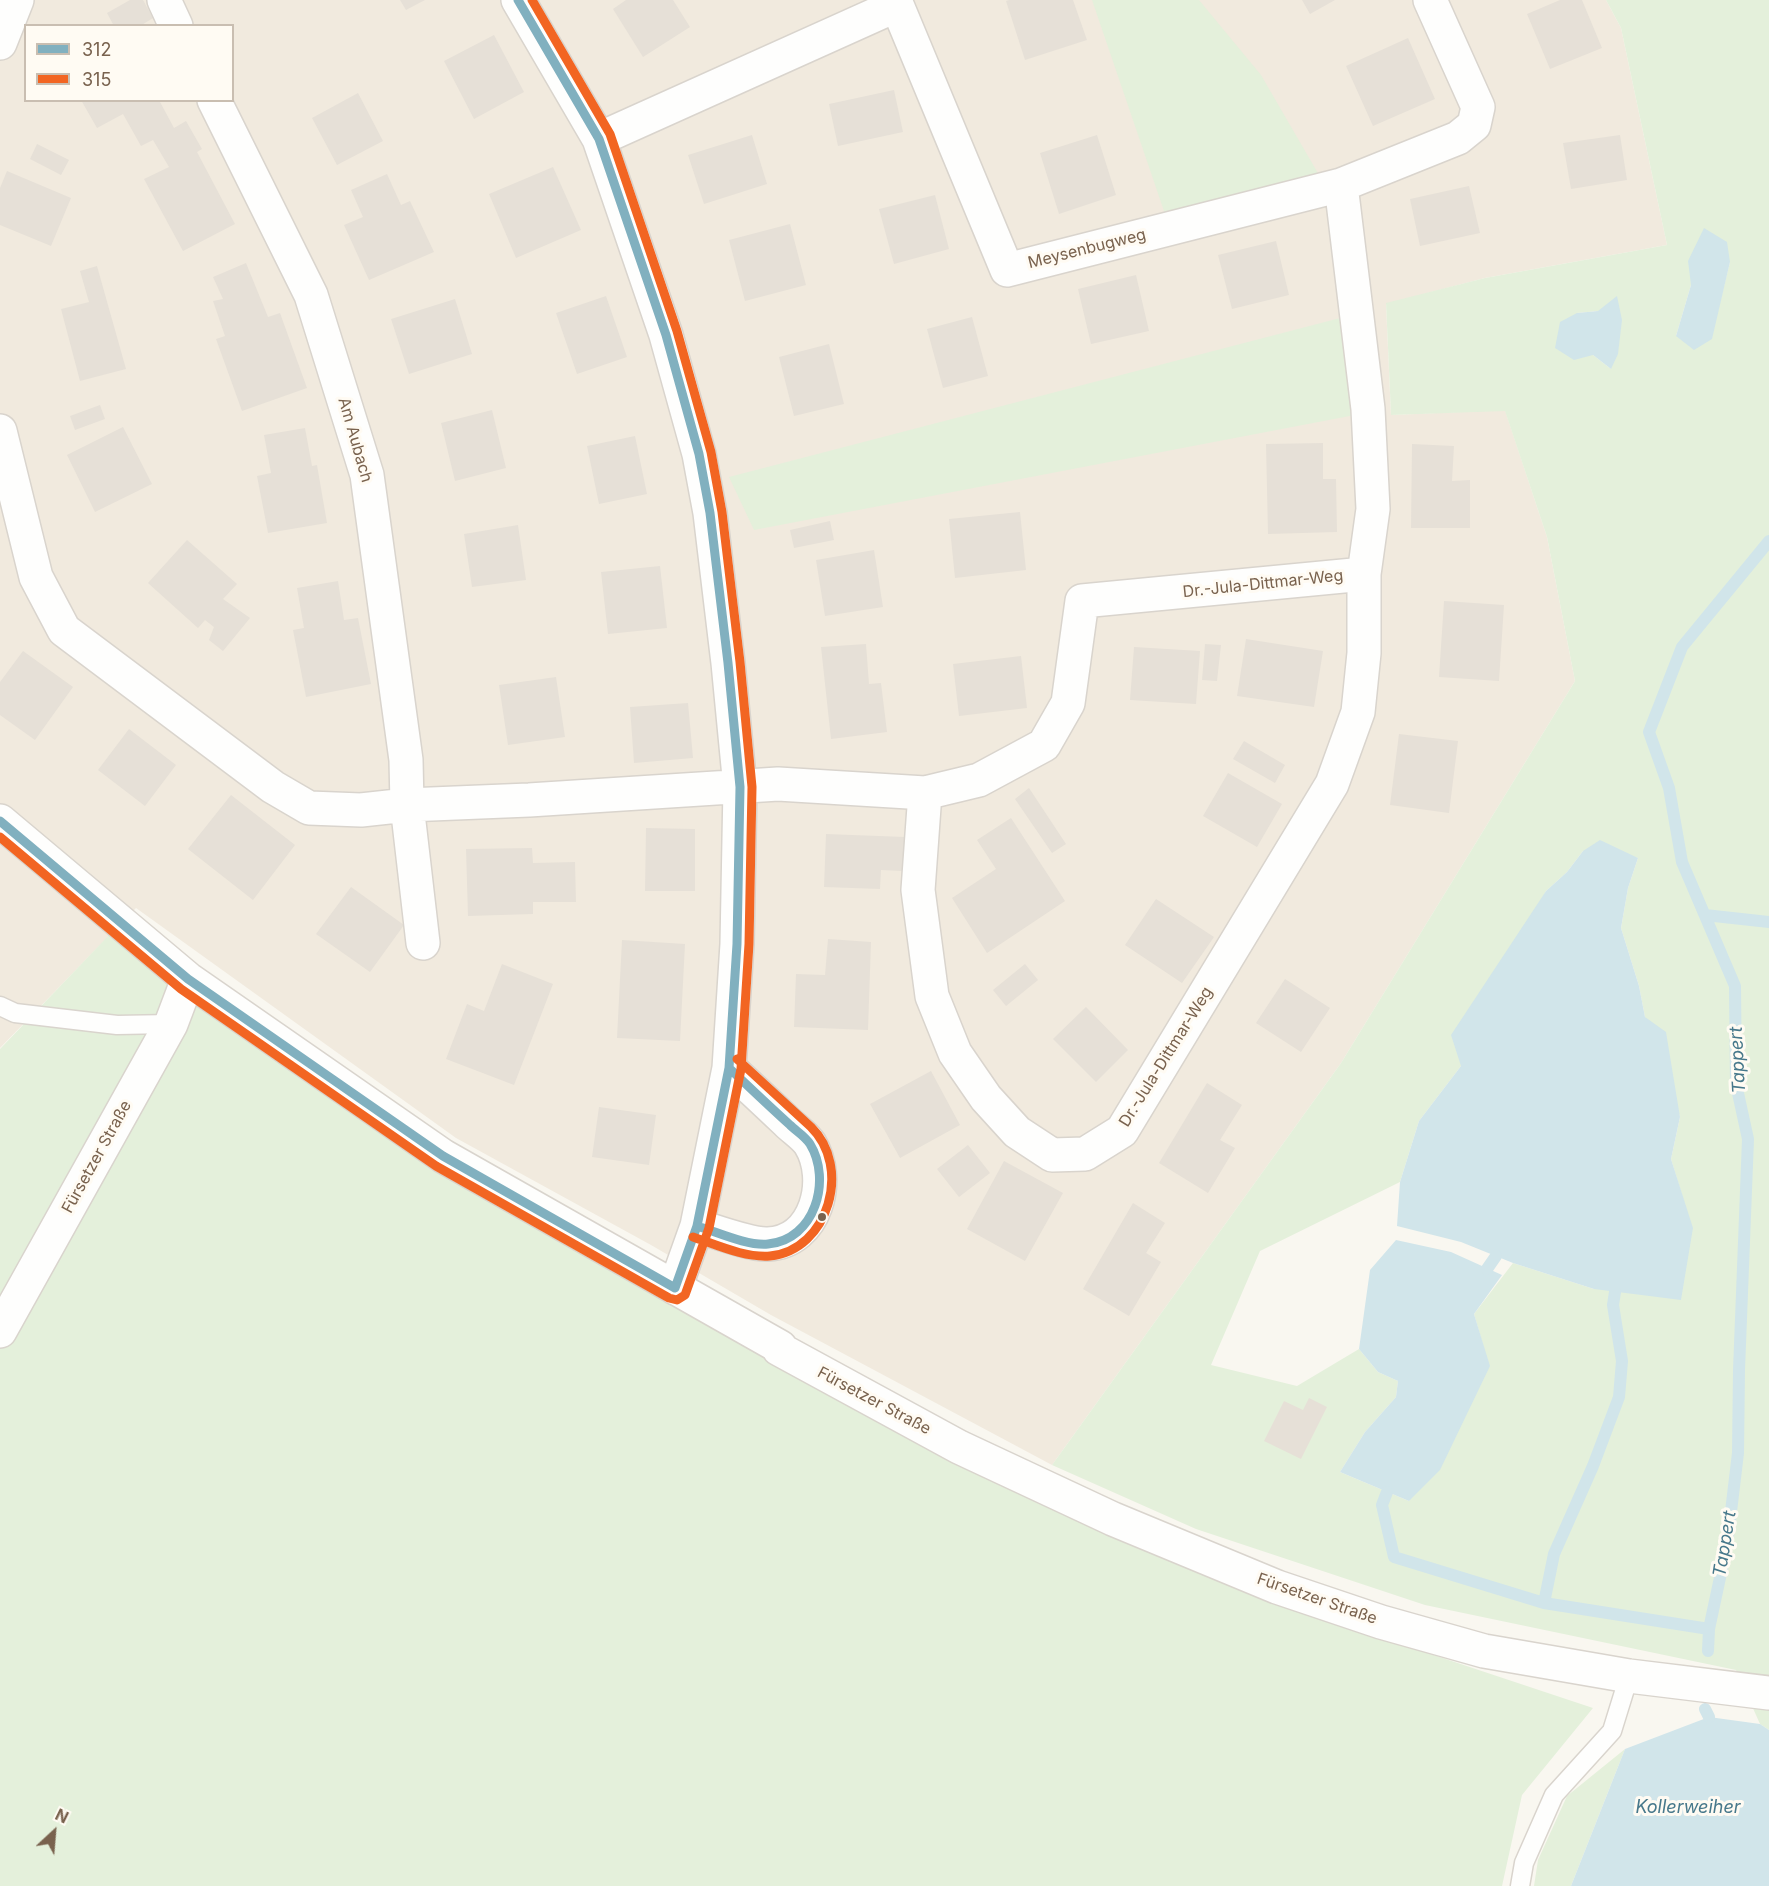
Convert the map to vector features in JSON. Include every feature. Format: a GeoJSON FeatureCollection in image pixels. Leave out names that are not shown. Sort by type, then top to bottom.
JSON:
{"type":"FeatureCollection","features":[{"type":"Feature","properties":{"kind":"street"},"geometry":{"type":"LineString","coordinates":[[0,43],[17,0]]}},
{"type":"Feature","properties":{"kind":"street"},"geometry":{"type":"LineString","coordinates":[[164,0],[176,24]]}},
{"type":"Feature","properties":{"kind":"street"},"geometry":{"type":"LineString","coordinates":[[518,0],[599,139],[666,335],[699,454],[710,513],[740,787],[737,944],[729,1068],[697,1226],[675,1288]]}},
{"type":"Feature","properties":{"kind":"street","name":"Meysenbugweg"},"geometry":{"type":"LineString","coordinates":[[599,139],[896,2],[1007,270],[1341,185],[1458,138],[1474,125],[1478,107],[1430,0]]}},
{"type":"Feature","properties":{"kind":"street","name":"Am Aubach"},"geometry":{"type":"LineString","coordinates":[[215,102],[311,295],[367,475],[406,760],[407,805],[423,943]]}},
{"type":"Feature","properties":{"kind":"street","name":"Dr.-Jula-Dittmar-Weg"},"geometry":{"type":"LineString","coordinates":[[925,793],[918,890],[932,996],[955,1053],[986,1098],[1017,1132],[1052,1155],[1085,1154],[1122,1131],[1332,784],[1358,712],[1364,653],[1364,574],[1373,509],[1368,409],[1341,185]]}},
{"type":"Feature","properties":{"kind":"street"},"geometry":{"type":"LineString","coordinates":[[0,431],[36,577],[63,630],[273,788],[309,808],[361,810],[407,805],[740,787]]}},
{"type":"Feature","properties":{"kind":"street","name":"Dr.-Jula-Dittmar-Weg"},"geometry":{"type":"LineString","coordinates":[[740,787],[778,784],[925,793],[979,780],[1044,745],[1068,703],[1082,601],[1364,574]]}},
{"type":"Feature","properties":{"kind":"street","name":"Fürsetzer Straße"},"geometry":{"type":"LineString","coordinates":[[0,821],[188,979],[443,1156],[780,1347],[779,1349],[959,1447],[1113,1519],[1277,1587],[1381,1622],[1484,1651],[1629,1676],[1769,1693]]}},
{"type":"Feature","properties":{"kind":"street","name":"Fürsetzer Straße"},"geometry":{"type":"LineString","coordinates":[[0,1331],[171,1024],[188,979]]}},
{"type":"Feature","properties":{"kind":"street"},"geometry":{"type":"LineString","coordinates":[[697,1226],[768,1244],[788,1239],[808,1224],[819,1200],[820,1168],[810,1144],[729,1068]]}},
{"type":"Feature","properties":{"kind":"lane"},"geometry":{"type":"LineString","coordinates":[[0,1006],[15,1013],[117,1025],[171,1024]]}},
{"type":"Feature","properties":{"kind":"lane"},"geometry":{"type":"LineString","coordinates":[[1520,1886],[1524,1863],[1554,1795],[1612,1731],[1629,1676]]}},
{"type":"Feature","properties":{"kind":"shaded area"},"geometry":{"type":"Polygon","coordinates":[[[0,0],[1606,0],[1621,28],[1667,245],[1485,278],[1386,304],[1391,415],[1505,410],[1547,537],[1575,681],[1341,1063],[1052,1465],[771,1315],[651,1245],[456,1138],[136,908],[0,1048],[0,0]]]}},
{"type":"Feature","properties":{"kind":"green space"},"geometry":{"type":"Polygon","coordinates":[[[1092,0],[1199,0],[1261,75],[1319,175],[1165,214],[1092,0]]]}},
{"type":"Feature","properties":{"kind":"green space"},"geometry":{"type":"Polygon","coordinates":[[[1606,0],[1769,0],[1769,1730],[1760,1724],[1736,1670],[1425,1605],[1196,1529],[1052,1465],[1341,1063],[1575,681],[1547,537],[1505,411],[1391,415],[1386,303],[1485,278],[1667,245],[1621,28],[1606,0]],[[1730,262],[1691,285],[1676,336],[1718,310],[1730,262]],[[1598,311],[1577,313],[1593,355],[1611,369],[1598,311]],[[1583,851],[1567,872],[1546,891],[1461,1066],[1419,1121],[1400,1182],[1260,1251],[1211,1365],[1297,1386],[1359,1349],[1378,1372],[1398,1381],[1396,1397],[1365,1432],[1340,1472],[1409,1501],[1489,1366],[1474,1314],[1513,1263],[1594,1289],[1692,1228],[1671,1159],[1680,1117],[1645,1017],[1639,986],[1621,928],[1628,888],[1638,858],[1583,851]]]}},
{"type":"Feature","properties":{"kind":"green space"},"geometry":{"type":"Polygon","coordinates":[[[1344,317],[1355,415],[754,530],[729,477],[1344,317]]]}},
{"type":"Feature","properties":{"kind":"green space"},"geometry":{"type":"Polygon","coordinates":[[[111,933],[208,1009],[411,1154],[785,1370],[1256,1596],[1593,1708],[1522,1795],[1502,1886],[0,1886],[0,1049],[111,933]]]}},
{"type":"Feature","properties":{"kind":"green space"},"geometry":{"type":"Polygon","coordinates":[[[1625,1749],[1571,1886],[1534,1886],[1538,1860],[1567,1796],[1625,1749]]]}},
{"type":"Feature","properties":{"kind":"water"},"geometry":{"type":"Polygon","coordinates":[[[1704,228],[1727,242],[1730,262],[1712,339],[1694,350],[1676,336],[1691,285],[1688,261],[1704,228]]]}},
{"type":"Feature","properties":{"kind":"water"},"geometry":{"type":"Polygon","coordinates":[[[1617,296],[1622,320],[1618,354],[1611,369],[1593,355],[1574,360],[1555,348],[1560,322],[1577,313],[1598,311],[1617,296]]]}},
{"type":"Feature","properties":{"kind":"water"},"geometry":{"type":"Polygon","coordinates":[[[1600,840],[1638,858],[1628,888],[1621,928],[1639,986],[1645,1017],[1666,1032],[1680,1117],[1671,1159],[1693,1228],[1681,1300],[1594,1289],[1513,1263],[1461,1242],[1397,1226],[1400,1182],[1419,1121],[1461,1066],[1451,1035],[1546,891],[1567,872],[1583,851],[1600,840]]]}},
{"type":"Feature","properties":{"kind":"water"},"geometry":{"type":"Polygon","coordinates":[[[1396,1240],[1451,1252],[1502,1275],[1474,1314],[1490,1366],[1440,1470],[1409,1501],[1340,1472],[1365,1432],[1396,1397],[1398,1381],[1378,1372],[1359,1349],[1370,1270],[1396,1240]]]}},
{"type":"Feature","properties":{"kind":"water","name":"Kollerweiher"},"geometry":{"type":"Polygon","coordinates":[[[1709,1717],[1760,1724],[1769,1730],[1769,1886],[1571,1886],[1625,1749],[1709,1717]]]}},
{"type":"Feature","properties":{"kind":"building"},"geometry":{"type":"Polygon","coordinates":[[[130,0],[143,0],[153,18],[143,24],[113,24],[107,13],[130,0]]]}},
{"type":"Feature","properties":{"kind":"building"},"geometry":{"type":"Polygon","coordinates":[[[400,0],[425,0],[406,10],[400,0]]]}},
{"type":"Feature","properties":{"kind":"building"},"geometry":{"type":"Polygon","coordinates":[[[626,0],[673,0],[690,27],[643,57],[613,9],[626,0]]]}},
{"type":"Feature","properties":{"kind":"building"},"geometry":{"type":"Polygon","coordinates":[[[1073,0],[1087,40],[1025,60],[1006,1],[1073,0]]]}},
{"type":"Feature","properties":{"kind":"building"},"geometry":{"type":"Polygon","coordinates":[[[1302,0],[1335,0],[1310,14],[1302,0]]]}},
{"type":"Feature","properties":{"kind":"building"},"geometry":{"type":"Polygon","coordinates":[[[1560,0],[1582,0],[1602,48],[1550,69],[1527,14],[1560,0]]]}},
{"type":"Feature","properties":{"kind":"building"},"geometry":{"type":"Polygon","coordinates":[[[494,35],[524,92],[474,119],[444,61],[494,35]]]}},
{"type":"Feature","properties":{"kind":"building"},"geometry":{"type":"Polygon","coordinates":[[[1408,38],[1435,99],[1373,126],[1346,66],[1408,38]]]}},
{"type":"Feature","properties":{"kind":"building"},"geometry":{"type":"Polygon","coordinates":[[[894,90],[903,132],[838,146],[829,104],[894,90]]]}},
{"type":"Feature","properties":{"kind":"building"},"geometry":{"type":"Polygon","coordinates":[[[358,93],[383,141],[337,165],[312,118],[358,93]]]}},
{"type":"Feature","properties":{"kind":"building"},"geometry":{"type":"Polygon","coordinates":[[[82,102],[160,102],[174,128],[186,121],[202,149],[197,152],[235,224],[183,251],[144,179],[169,167],[153,140],[141,146],[123,114],[97,128],[82,102]]]}},
{"type":"Feature","properties":{"kind":"building"},"geometry":{"type":"Polygon","coordinates":[[[752,135],[767,184],[704,204],[688,155],[752,135]]]}},
{"type":"Feature","properties":{"kind":"building"},"geometry":{"type":"Polygon","coordinates":[[[1097,135],[1116,195],[1059,214],[1040,153],[1097,135]]]}},
{"type":"Feature","properties":{"kind":"building"},"geometry":{"type":"Polygon","coordinates":[[[1620,135],[1627,180],[1571,189],[1563,143],[1620,135]]]}},
{"type":"Feature","properties":{"kind":"building"},"geometry":{"type":"Polygon","coordinates":[[[37,144],[69,160],[61,175],[30,159],[37,144]]]}},
{"type":"Feature","properties":{"kind":"building"},"geometry":{"type":"Polygon","coordinates":[[[553,167],[581,230],[516,258],[489,194],[553,167]]]}},
{"type":"Feature","properties":{"kind":"building"},"geometry":{"type":"Polygon","coordinates":[[[7,171],[71,198],[51,246],[0,225],[0,188],[7,171]]]}},
{"type":"Feature","properties":{"kind":"building"},"geometry":{"type":"Polygon","coordinates":[[[387,174],[401,205],[410,201],[434,252],[369,280],[344,225],[363,217],[351,190],[387,174]]]}},
{"type":"Feature","properties":{"kind":"building"},"geometry":{"type":"Polygon","coordinates":[[[1469,186],[1480,233],[1420,246],[1410,199],[1469,186]]]}},
{"type":"Feature","properties":{"kind":"building"},"geometry":{"type":"Polygon","coordinates":[[[935,195],[949,249],[894,264],[879,209],[935,195]]]}},
{"type":"Feature","properties":{"kind":"building"},"geometry":{"type":"Polygon","coordinates":[[[790,224],[806,285],[745,301],[729,240],[790,224]]]}},
{"type":"Feature","properties":{"kind":"building"},"geometry":{"type":"Polygon","coordinates":[[[1276,241],[1289,295],[1232,309],[1218,255],[1276,241]]]}},
{"type":"Feature","properties":{"kind":"building"},"geometry":{"type":"Polygon","coordinates":[[[246,263],[268,317],[280,313],[307,388],[242,411],[216,339],[225,336],[213,301],[223,299],[213,277],[246,263]]]}},
{"type":"Feature","properties":{"kind":"building"},"geometry":{"type":"Polygon","coordinates":[[[97,266],[126,369],[80,381],[61,309],[89,302],[80,271],[97,266]]]}},
{"type":"Feature","properties":{"kind":"building"},"geometry":{"type":"Polygon","coordinates":[[[1136,275],[1149,331],[1091,344],[1078,289],[1136,275]]]}},
{"type":"Feature","properties":{"kind":"building"},"geometry":{"type":"Polygon","coordinates":[[[606,296],[627,357],[577,374],[556,313],[606,296]]]}},
{"type":"Feature","properties":{"kind":"building"},"geometry":{"type":"Polygon","coordinates":[[[455,299],[472,354],[409,374],[391,319],[455,299]]]}},
{"type":"Feature","properties":{"kind":"building"},"geometry":{"type":"Polygon","coordinates":[[[972,317],[988,376],[943,388],[927,329],[972,317]]]}},
{"type":"Feature","properties":{"kind":"building"},"geometry":{"type":"Polygon","coordinates":[[[829,344],[844,404],[794,416],[779,357],[829,344]]]}},
{"type":"Feature","properties":{"kind":"building"},"geometry":{"type":"Polygon","coordinates":[[[100,405],[105,419],[75,430],[70,416],[100,405]]]}},
{"type":"Feature","properties":{"kind":"building"},"geometry":{"type":"Polygon","coordinates":[[[492,410],[506,468],[455,481],[441,423],[492,410]]]}},
{"type":"Feature","properties":{"kind":"building"},"geometry":{"type":"Polygon","coordinates":[[[123,427],[152,484],[95,512],[67,455],[123,427]]]}},
{"type":"Feature","properties":{"kind":"building"},"geometry":{"type":"Polygon","coordinates":[[[305,428],[312,466],[317,465],[327,523],[268,533],[257,476],[271,473],[264,435],[305,428]]]}},
{"type":"Feature","properties":{"kind":"building"},"geometry":{"type":"Polygon","coordinates":[[[635,436],[647,494],[599,504],[587,446],[635,436]]]}},
{"type":"Feature","properties":{"kind":"building"},"geometry":{"type":"Polygon","coordinates":[[[1323,443],[1323,479],[1336,479],[1337,532],[1268,534],[1266,444],[1323,443]]]}},
{"type":"Feature","properties":{"kind":"building"},"geometry":{"type":"Polygon","coordinates":[[[1412,444],[1454,446],[1452,481],[1470,480],[1470,528],[1411,528],[1412,444]]]}},
{"type":"Feature","properties":{"kind":"building"},"geometry":{"type":"Polygon","coordinates":[[[1020,512],[1026,570],[955,578],[949,519],[1020,512]]]}},
{"type":"Feature","properties":{"kind":"building"},"geometry":{"type":"Polygon","coordinates":[[[830,521],[834,540],[794,548],[790,530],[830,521]]]}},
{"type":"Feature","properties":{"kind":"building"},"geometry":{"type":"Polygon","coordinates":[[[518,525],[526,580],[472,587],[464,534],[518,525]]]}},
{"type":"Feature","properties":{"kind":"building"},"geometry":{"type":"Polygon","coordinates":[[[187,540],[237,584],[223,599],[250,618],[223,651],[209,640],[214,627],[205,620],[198,628],[148,583],[187,540]]]}},
{"type":"Feature","properties":{"kind":"building"},"geometry":{"type":"Polygon","coordinates":[[[874,550],[883,607],[825,616],[816,560],[874,550]]]}},
{"type":"Feature","properties":{"kind":"building"},"geometry":{"type":"Polygon","coordinates":[[[660,566],[667,628],[608,634],[601,572],[660,566]]]}},
{"type":"Feature","properties":{"kind":"building"},"geometry":{"type":"Polygon","coordinates":[[[338,581],[344,620],[358,618],[371,684],[306,697],[293,630],[304,628],[297,588],[338,581]]]}},
{"type":"Feature","properties":{"kind":"building"},"geometry":{"type":"Polygon","coordinates":[[[1444,601],[1504,605],[1499,681],[1439,677],[1444,601]]]}},
{"type":"Feature","properties":{"kind":"building"},"geometry":{"type":"Polygon","coordinates":[[[1246,639],[1323,651],[1314,707],[1237,696],[1246,639]]]}},
{"type":"Feature","properties":{"kind":"building"},"geometry":{"type":"Polygon","coordinates":[[[866,644],[869,684],[881,683],[887,732],[831,739],[821,647],[866,644]]]}},
{"type":"Feature","properties":{"kind":"building"},"geometry":{"type":"Polygon","coordinates":[[[1205,644],[1221,645],[1217,681],[1202,680],[1205,644]]]}},
{"type":"Feature","properties":{"kind":"building"},"geometry":{"type":"Polygon","coordinates":[[[1134,647],[1200,651],[1196,704],[1130,700],[1134,647]]]}},
{"type":"Feature","properties":{"kind":"building"},"geometry":{"type":"Polygon","coordinates":[[[23,651],[73,687],[35,740],[0,715],[0,682],[23,651]]]}},
{"type":"Feature","properties":{"kind":"building"},"geometry":{"type":"Polygon","coordinates":[[[1021,656],[1027,708],[959,716],[953,664],[1021,656]]]}},
{"type":"Feature","properties":{"kind":"building"},"geometry":{"type":"Polygon","coordinates":[[[556,677],[565,737],[508,745],[499,685],[556,677]]]}},
{"type":"Feature","properties":{"kind":"building"},"geometry":{"type":"Polygon","coordinates":[[[688,703],[693,758],[634,763],[630,707],[688,703]]]}},
{"type":"Feature","properties":{"kind":"building"},"geometry":{"type":"Polygon","coordinates":[[[129,729],[176,765],[145,806],[98,770],[129,729]]]}},
{"type":"Feature","properties":{"kind":"building"},"geometry":{"type":"Polygon","coordinates":[[[1399,734],[1458,741],[1449,813],[1390,805],[1399,734]]]}},
{"type":"Feature","properties":{"kind":"building"},"geometry":{"type":"Polygon","coordinates":[[[1244,741],[1285,765],[1275,783],[1233,759],[1244,741]]]}},
{"type":"Feature","properties":{"kind":"building"},"geometry":{"type":"Polygon","coordinates":[[[1228,773],[1282,804],[1257,847],[1203,816],[1228,773]]]}},
{"type":"Feature","properties":{"kind":"building"},"geometry":{"type":"Polygon","coordinates":[[[1029,788],[1066,844],[1052,853],[1015,799],[1029,788]]]}},
{"type":"Feature","properties":{"kind":"building"},"geometry":{"type":"Polygon","coordinates":[[[231,795],[295,845],[253,900],[188,849],[231,795]]]}},
{"type":"Feature","properties":{"kind":"building"},"geometry":{"type":"Polygon","coordinates":[[[1011,818],[1065,901],[987,953],[952,898],[996,869],[977,840],[1011,818]]]}},
{"type":"Feature","properties":{"kind":"building"},"geometry":{"type":"Polygon","coordinates":[[[646,828],[695,829],[695,891],[645,891],[646,828]]]}},
{"type":"Feature","properties":{"kind":"building"},"geometry":{"type":"Polygon","coordinates":[[[826,834],[905,837],[902,871],[881,870],[880,889],[824,887],[826,834]]]}},
{"type":"Feature","properties":{"kind":"building"},"geometry":{"type":"Polygon","coordinates":[[[532,848],[533,863],[575,862],[576,902],[533,902],[533,914],[468,916],[466,849],[532,848]]]}},
{"type":"Feature","properties":{"kind":"building"},"geometry":{"type":"Polygon","coordinates":[[[351,887],[404,925],[370,972],[316,934],[351,887]]]}},
{"type":"Feature","properties":{"kind":"building"},"geometry":{"type":"Polygon","coordinates":[[[1156,899],[1214,937],[1182,983],[1125,945],[1156,899]]]}},
{"type":"Feature","properties":{"kind":"building"},"geometry":{"type":"Polygon","coordinates":[[[828,939],[871,942],[868,1030],[794,1027],[796,974],[825,975],[828,939]]]}},
{"type":"Feature","properties":{"kind":"building"},"geometry":{"type":"Polygon","coordinates":[[[622,940],[685,944],[680,1041],[617,1038],[622,940]]]}},
{"type":"Feature","properties":{"kind":"building"},"geometry":{"type":"Polygon","coordinates":[[[502,964],[553,984],[514,1085],[446,1059],[467,1004],[484,1011],[502,964]]]}},
{"type":"Feature","properties":{"kind":"building"},"geometry":{"type":"Polygon","coordinates":[[[1025,964],[1038,980],[1006,1006],[993,990],[1025,964]]]}},
{"type":"Feature","properties":{"kind":"building"},"geometry":{"type":"Polygon","coordinates":[[[1285,979],[1330,1008],[1301,1052],[1256,1023],[1285,979]]]}},
{"type":"Feature","properties":{"kind":"building"},"geometry":{"type":"Polygon","coordinates":[[[1086,1007],[1128,1050],[1096,1082],[1053,1039],[1086,1007]]]}},
{"type":"Feature","properties":{"kind":"building"},"geometry":{"type":"Polygon","coordinates":[[[931,1071],[960,1125],[900,1158],[870,1104],[931,1071]]]}},
{"type":"Feature","properties":{"kind":"building"},"geometry":{"type":"Polygon","coordinates":[[[1207,1083],[1242,1105],[1220,1140],[1235,1148],[1208,1193],[1159,1163],[1207,1083]]]}},
{"type":"Feature","properties":{"kind":"building"},"geometry":{"type":"Polygon","coordinates":[[[599,1107],[656,1115],[649,1165],[592,1157],[599,1107]]]}},
{"type":"Feature","properties":{"kind":"building"},"geometry":{"type":"Polygon","coordinates":[[[968,1145],[990,1173],[959,1197],[937,1169],[968,1145]]]}},
{"type":"Feature","properties":{"kind":"building"},"geometry":{"type":"Polygon","coordinates":[[[1004,1161],[1063,1193],[1025,1261],[967,1229],[1004,1161]]]}},
{"type":"Feature","properties":{"kind":"building"},"geometry":{"type":"Polygon","coordinates":[[[1133,1203],[1165,1223],[1146,1253],[1161,1262],[1129,1316],[1083,1289],[1133,1203]]]}},
{"type":"Feature","properties":{"kind":"building"},"geometry":{"type":"Polygon","coordinates":[[[1309,1398],[1327,1407],[1301,1459],[1264,1441],[1284,1401],[1303,1410],[1309,1398]]]}},
{"type":"Feature","properties":{"kind":"waterway","name":"Tappert"},"geometry":{"type":"LineString","coordinates":[[1708,1651],[1709,1629],[1727,1545],[1738,1453],[1748,1139],[1736,1084],[1735,986],[1682,862],[1669,788],[1649,732],[1682,647],[1769,541]]}},
{"type":"Feature","properties":{"kind":"waterway"},"geometry":{"type":"LineString","coordinates":[[1705,915],[1769,922]]}},
{"type":"Feature","properties":{"kind":"waterway"},"geometry":{"type":"LineString","coordinates":[[1487,1269],[1496,1256]]}},
{"type":"Feature","properties":{"kind":"waterway","name":"Tappert"},"geometry":{"type":"LineString","coordinates":[[1615,1292],[1613,1305],[1622,1361],[1619,1397],[1593,1466],[1554,1554],[1544,1603],[1709,1629]]}},
{"type":"Feature","properties":{"kind":"waterway"},"geometry":{"type":"LineString","coordinates":[[1387,1492],[1382,1505],[1394,1557],[1544,1603]]}},
{"type":"Feature","properties":{"kind":"waterway","name":"Tappert"},"geometry":{"type":"LineString","coordinates":[[1705,1709],[1709,1717]]}},
{"type":"Feature","properties":{"kind":"transit line","name":"312"},"geometry":{"type":"LineString","coordinates":[[0,821],[188,979],[443,1156],[675,1288],[697,1226],[729,1068],[737,944],[740,787],[710,513],[699,454],[666,335],[599,139],[518,0]]}},
{"type":"Feature","properties":{"kind":"transit line","name":"315"},"geometry":{"type":"LineString","coordinates":[[0,837],[181,989],[436,1166],[669,1298],[677,1300],[685,1295],[709,1228],[741,1069],[749,944],[752,787],[740,662],[722,512],[711,452],[677,331],[610,134],[532,0]]}},
{"type":"Feature","properties":{"kind":"transit line","name":"315"},"geometry":{"type":"LineString","coordinates":[[693,1237],[741,1253],[770,1256],[790,1250],[807,1239],[820,1223],[828,1204],[832,1184],[830,1163],[823,1144],[811,1127],[737,1059]]}},
{"type":"Feature","properties":{"kind":"transit line","name":"312"},"geometry":{"type":"LineString","coordinates":[[697,1226],[751,1243],[768,1244],[784,1240],[797,1232],[808,1220],[819,1190],[816,1158],[808,1141],[729,1068]]}}]}
